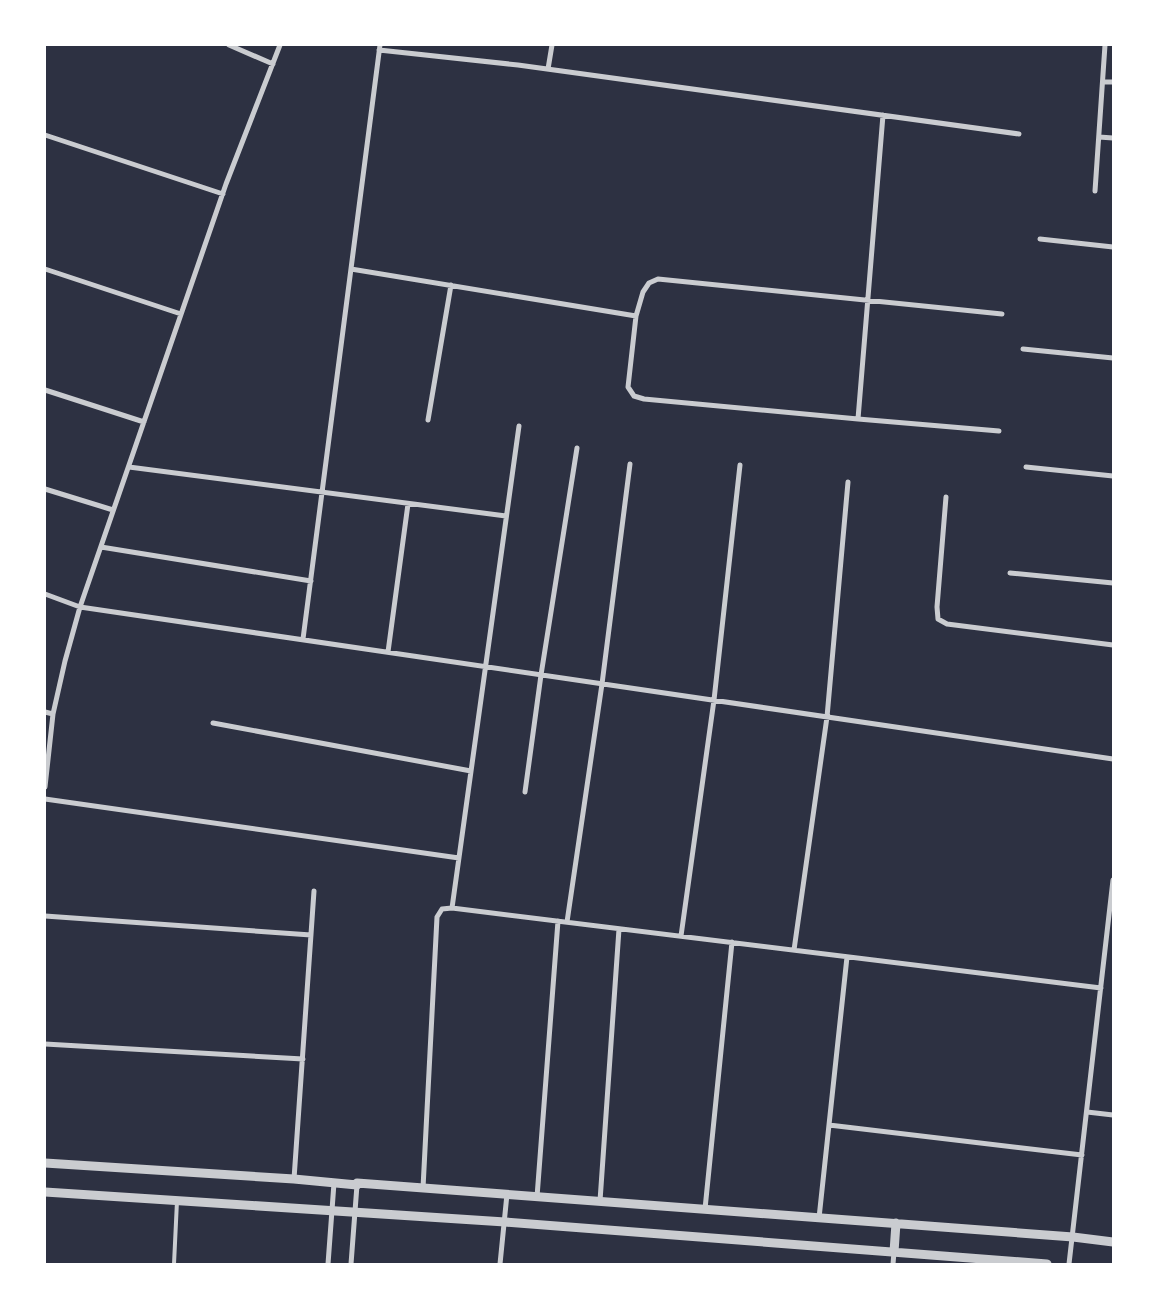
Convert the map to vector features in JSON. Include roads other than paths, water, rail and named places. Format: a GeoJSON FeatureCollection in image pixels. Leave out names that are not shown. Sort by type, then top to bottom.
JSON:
{"type":"FeatureCollection","features":[{"type":"Feature","properties":{"kind":"street"},"geometry":{"type":"LineString","coordinates":[[229,45],[273,64]]}},
{"type":"Feature","properties":{"kind":"street"},"geometry":{"type":"LineString","coordinates":[[45,787],[53,714],[64,661],[80,606],[223,194],[280,45]]}},
{"type":"Feature","properties":{"kind":"street"},"geometry":{"type":"LineString","coordinates":[[548,69],[552,45]]}},
{"type":"Feature","properties":{"kind":"street"},"geometry":{"type":"LineString","coordinates":[[1095,191],[1105,45]]}},
{"type":"Feature","properties":{"kind":"street"},"geometry":{"type":"LineString","coordinates":[[303,639],[379,47],[1019,134]]}},
{"type":"Feature","properties":{"kind":"street"},"geometry":{"type":"LineString","coordinates":[[1103,82],[1113,82]]}},
{"type":"Feature","properties":{"kind":"street"},"geometry":{"type":"LineString","coordinates":[[858,419],[883,115]]}},
{"type":"Feature","properties":{"kind":"street"},"geometry":{"type":"LineString","coordinates":[[45,135],[223,194]]}},
{"type":"Feature","properties":{"kind":"street"},"geometry":{"type":"LineString","coordinates":[[1099,137],[1113,138]]}},
{"type":"Feature","properties":{"kind":"street"},"geometry":{"type":"LineString","coordinates":[[1040,240],[1113,248]]}},
{"type":"Feature","properties":{"kind":"street"},"geometry":{"type":"LineString","coordinates":[[45,269],[181,314]]}},
{"type":"Feature","properties":{"kind":"street"},"geometry":{"type":"LineString","coordinates":[[351,269],[636,316]]}},
{"type":"Feature","properties":{"kind":"street"},"geometry":{"type":"LineString","coordinates":[[999,431],[644,399],[634,396],[628,387],[636,316],[642,292],[649,283],[658,279],[1002,314]]}},
{"type":"Feature","properties":{"kind":"street"},"geometry":{"type":"LineString","coordinates":[[428,420],[451,285]]}},
{"type":"Feature","properties":{"kind":"street"},"geometry":{"type":"LineString","coordinates":[[1023,349],[1113,358]]}},
{"type":"Feature","properties":{"kind":"street"},"geometry":{"type":"LineString","coordinates":[[45,390],[144,422]]}},
{"type":"Feature","properties":{"kind":"street"},"geometry":{"type":"LineString","coordinates":[[452,908],[519,426]]}},
{"type":"Feature","properties":{"kind":"street"},"geometry":{"type":"LineString","coordinates":[[525,792],[541,675],[577,448]]}},
{"type":"Feature","properties":{"kind":"street"},"geometry":{"type":"LineString","coordinates":[[567,922],[602,684],[630,464]]}},
{"type":"Feature","properties":{"kind":"street"},"geometry":{"type":"LineString","coordinates":[[681,936],[714,700],[740,466]]}},
{"type":"Feature","properties":{"kind":"street"},"geometry":{"type":"LineString","coordinates":[[129,467],[506,516]]}},
{"type":"Feature","properties":{"kind":"street"},"geometry":{"type":"LineString","coordinates":[[1026,468],[1113,476]]}},
{"type":"Feature","properties":{"kind":"street"},"geometry":{"type":"LineString","coordinates":[[794,950],[827,717],[848,482]]}},
{"type":"Feature","properties":{"kind":"street"},"geometry":{"type":"LineString","coordinates":[[45,488],[114,510]]}},
{"type":"Feature","properties":{"kind":"street"},"geometry":{"type":"LineString","coordinates":[[946,497],[937,607],[938,619],[947,624],[1113,645]]}},
{"type":"Feature","properties":{"kind":"street"},"geometry":{"type":"LineString","coordinates":[[388,652],[408,504]]}},
{"type":"Feature","properties":{"kind":"street"},"geometry":{"type":"LineString","coordinates":[[101,547],[311,581]]}},
{"type":"Feature","properties":{"kind":"street"},"geometry":{"type":"LineString","coordinates":[[1010,573],[1113,583]]}},
{"type":"Feature","properties":{"kind":"street"},"geometry":{"type":"LineString","coordinates":[[45,594],[80,606],[1113,759]]}},
{"type":"Feature","properties":{"kind":"street"},"geometry":{"type":"LineString","coordinates":[[45,712],[53,714]]}},
{"type":"Feature","properties":{"kind":"street"},"geometry":{"type":"LineString","coordinates":[[213,723],[471,770]]}},
{"type":"Feature","properties":{"kind":"street"},"geometry":{"type":"LineString","coordinates":[[45,800],[459,858]]}},
{"type":"Feature","properties":{"kind":"street"},"geometry":{"type":"LineString","coordinates":[[1069,1264],[1101,988],[1111,920],[1113,880]]}},
{"type":"Feature","properties":{"kind":"street"},"geometry":{"type":"LineString","coordinates":[[294,1179],[314,890]]}},
{"type":"Feature","properties":{"kind":"street"},"geometry":{"type":"LineString","coordinates":[[423,1188],[437,917],[442,909],[452,908],[1101,988]]}},
{"type":"Feature","properties":{"kind":"street"},"geometry":{"type":"LineString","coordinates":[[45,916],[311,935]]}},
{"type":"Feature","properties":{"kind":"street"},"geometry":{"type":"LineString","coordinates":[[537,1197],[558,921]]}},
{"type":"Feature","properties":{"kind":"street"},"geometry":{"type":"LineString","coordinates":[[600,1201],[619,929]]}},
{"type":"Feature","properties":{"kind":"street"},"geometry":{"type":"LineString","coordinates":[[705,1209],[732,942]]}},
{"type":"Feature","properties":{"kind":"street"},"geometry":{"type":"LineString","coordinates":[[819,1218],[848,956]]}},
{"type":"Feature","properties":{"kind":"street"},"geometry":{"type":"LineString","coordinates":[[45,1044],[303,1059]]}},
{"type":"Feature","properties":{"kind":"street"},"geometry":{"type":"LineString","coordinates":[[1087,1112],[1113,1115]]}},
{"type":"Feature","properties":{"kind":"street"},"geometry":{"type":"LineString","coordinates":[[829,1125],[1082,1155]]}},
{"type":"Feature","properties":{"kind":"street"},"geometry":{"type":"LineString","coordinates":[[45,1163],[507,1194],[1073,1237],[1113,1242]]}},
{"type":"Feature","properties":{"kind":"street"},"geometry":{"type":"LineString","coordinates":[[328,1264],[334,1183]]}},
{"type":"Feature","properties":{"kind":"street"},"geometry":{"type":"LineString","coordinates":[[351,1264],[357,1185]]}},
{"type":"Feature","properties":{"kind":"street"},"geometry":{"type":"LineString","coordinates":[[45,1192],[505,1222],[1047,1264]]}},
{"type":"Feature","properties":{"kind":"street"},"geometry":{"type":"LineString","coordinates":[[500,1264],[507,1194]]}},
{"type":"Feature","properties":{"kind":"street"},"geometry":{"type":"LineString","coordinates":[[893,1264],[896,1223]]}},
{"type":"Feature","properties":{"kind":"lane"},"geometry":{"type":"LineString","coordinates":[[174,1264],[177,1200]]}}]}
